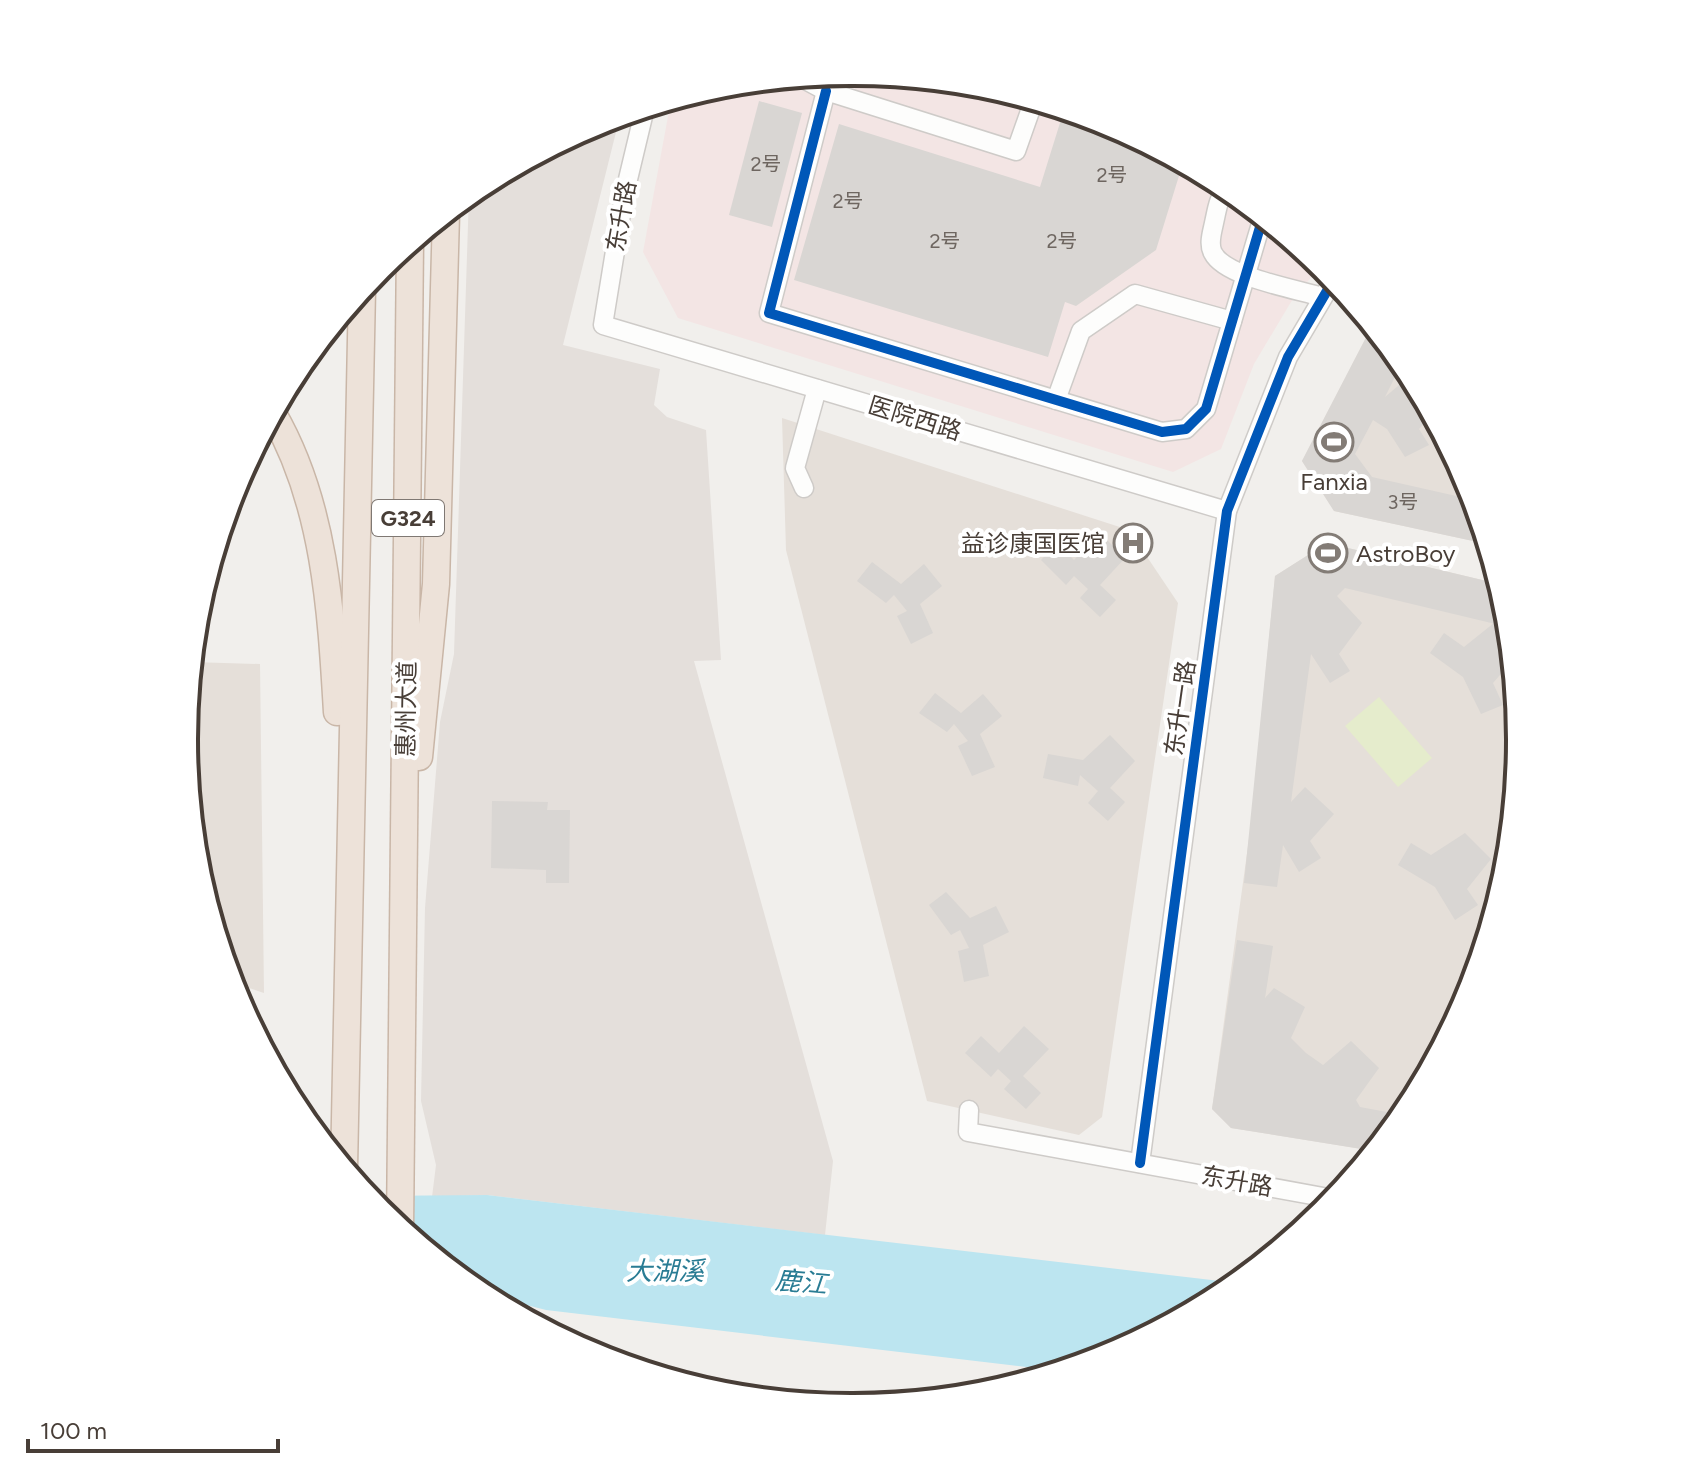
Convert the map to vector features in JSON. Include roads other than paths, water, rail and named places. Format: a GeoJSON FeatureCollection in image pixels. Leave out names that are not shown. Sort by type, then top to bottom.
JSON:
{"type":"FeatureCollection","features":[{"type":"Feature","properties":{"kind":"highway"},"geometry":{"type":"LineString","coordinates":[[405,794],[421,753],[436,584],[446,228]]}},
{"type":"Feature","properties":{"kind":"highway","name":"惠州大道"},"geometry":{"type":"LineString","coordinates":[[400,1211],[410,258]]}},
{"type":"Feature","properties":{"kind":"highway","name":"G324"},"geometry":{"type":"LineString","coordinates":[[344,1150],[362,308]]}},
{"type":"Feature","properties":{"kind":"highway"},"geometry":{"type":"LineString","coordinates":[[279,426],[295,456],[324,564],[338,730],[351,807]]}},
{"type":"Feature","properties":{"kind":"street"},"geometry":{"type":"LineString","coordinates":[[818,87],[1016,151],[1030,111]]}},
{"type":"Feature","properties":{"kind":"street"},"geometry":{"type":"LineString","coordinates":[[826,91],[769,313],[1162,432],[1183,431],[1199,420],[1206,409],[1260,229]]}},
{"type":"Feature","properties":{"kind":"street","name":"东升路"},"geometry":{"type":"LineString","coordinates":[[603,325],[624,196],[642,121]]}},
{"type":"Feature","properties":{"kind":"street"},"geometry":{"type":"LineString","coordinates":[[1220,199],[1211,246],[1223,265],[1246,275],[1322,297]]}},
{"type":"Feature","properties":{"kind":"street","name":"东升一路"},"geometry":{"type":"LineString","coordinates":[[1140,1163],[1227,511],[1280,376],[1326,291]]}},
{"type":"Feature","properties":{"kind":"street"},"geometry":{"type":"LineString","coordinates":[[1056,400],[1081,331],[1135,294],[1232,321]]}},
{"type":"Feature","properties":{"kind":"street","name":"医院西路"},"geometry":{"type":"LineString","coordinates":[[603,325],[1227,511]]}},
{"type":"Feature","properties":{"kind":"street"},"geometry":{"type":"LineString","coordinates":[[804,488],[795,468],[817,389]]}},
{"type":"Feature","properties":{"kind":"street","name":"东升路"},"geometry":{"type":"LineString","coordinates":[[969,1110],[968,1132],[1319,1196]]}},
{"type":"Feature","properties":{"kind":"water","name":"大湖溪"},"geometry":{"type":"Polygon","coordinates":[[[487,1195],[1218,1281],[1141,1326],[1032,1368],[546,1310],[524,1304],[454,1258],[384,1196],[487,1195]]]}},
{"type":"Feature","properties":{"kind":"place","name":"Fanxia"},"geometry":{"type":"Point","coordinates":[1334,442]}},
{"type":"Feature","properties":{"kind":"place","name":"益诊康国医馆"},"geometry":{"type":"Point","coordinates":[1133,543]}},
{"type":"Feature","properties":{"kind":"place","name":"AstroBoy"},"geometry":{"type":"Point","coordinates":[1328,553]}},
{"type":"Feature","properties":{"kind":"water label","name":"鹿江"},"geometry":{"type":"Point","coordinates":[801,1282]}}]}
